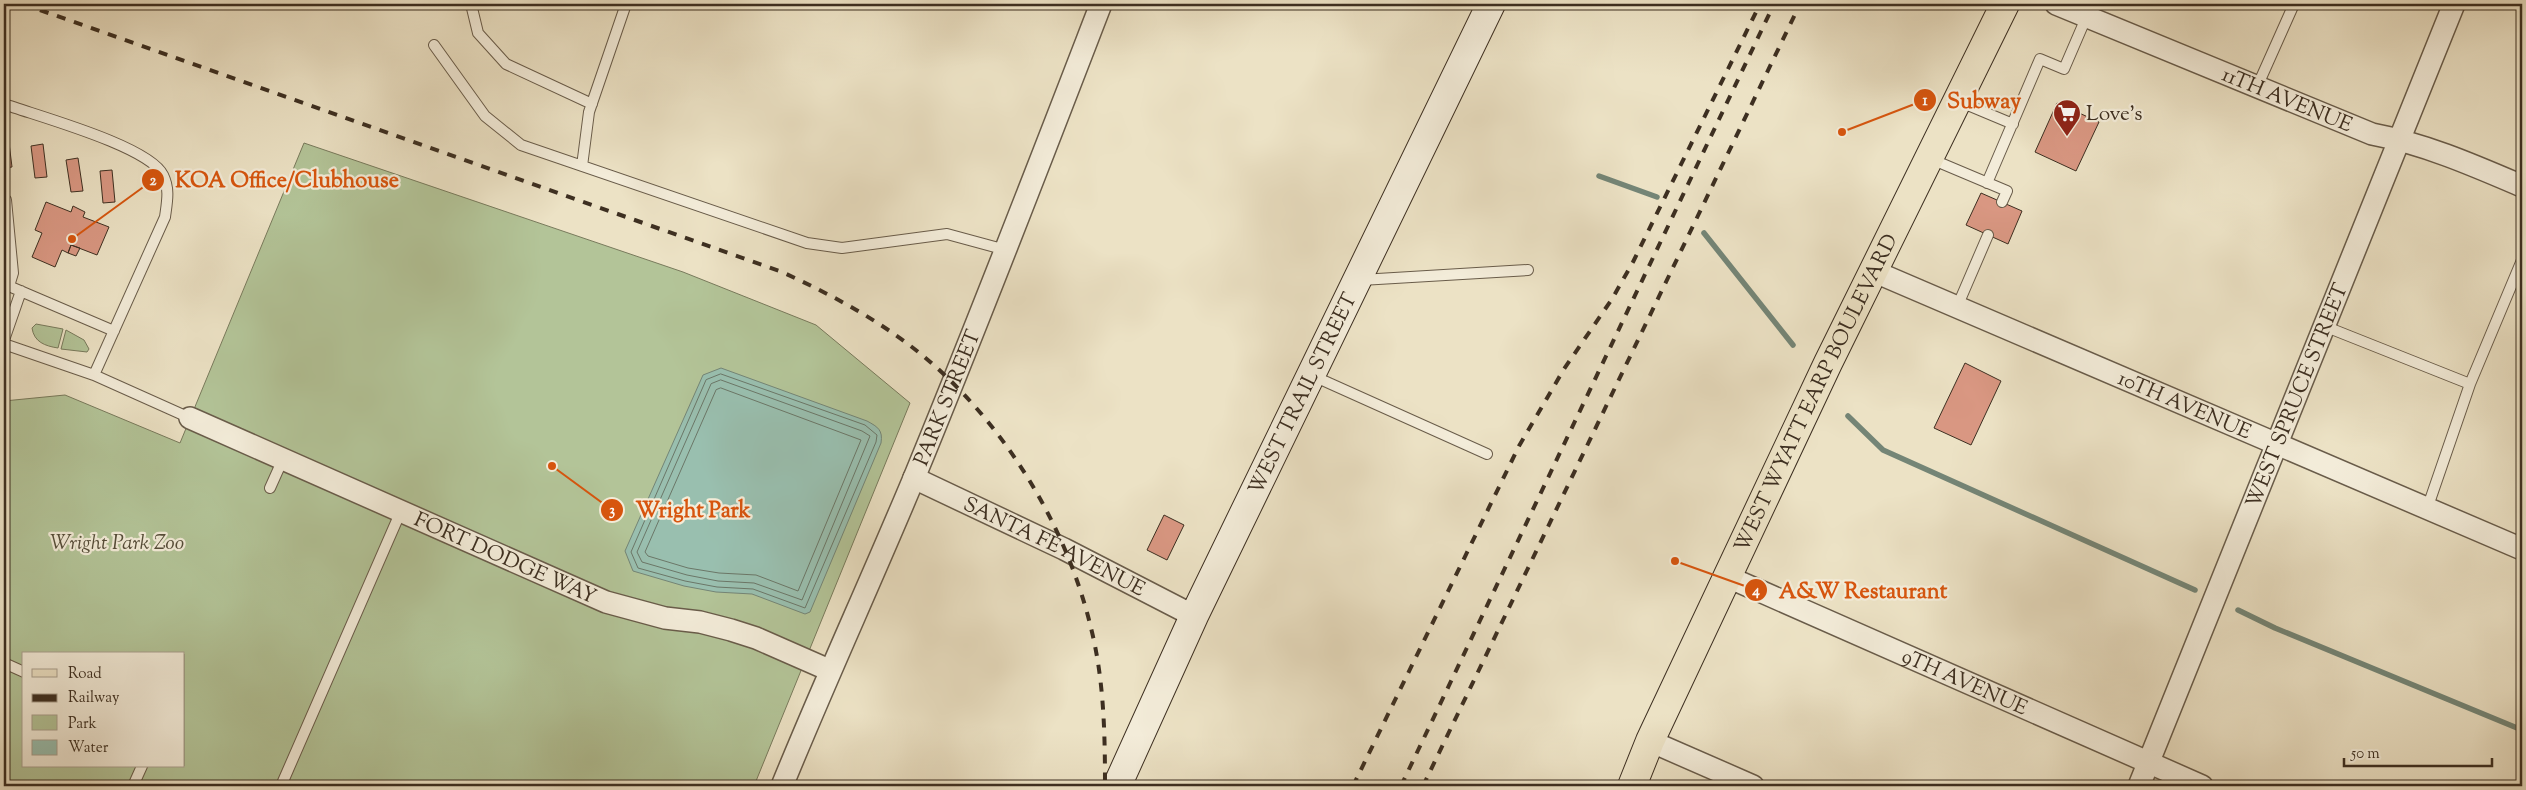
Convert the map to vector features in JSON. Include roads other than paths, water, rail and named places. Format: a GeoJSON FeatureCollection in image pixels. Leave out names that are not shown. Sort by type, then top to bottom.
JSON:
{"type":"FeatureCollection","features":[{"type":"Feature","properties":{"kind":"main road","name":"WEST TRAIL STREET"},"geometry":{"type":"LineString","coordinates":[[1117,786],[1194,616],[1401,185],[1491,4]]}},
{"type":"Feature","properties":{"kind":"main road","name":"WEST WYATT EARP BOULEVARD"},"geometry":{"type":"LineString","coordinates":[[1632,786],[1650,741],[1873,271],[2006,4]]}},
{"type":"Feature","properties":{"kind":"street","name":"PARK STREET"},"geometry":{"type":"LineString","coordinates":[[782,786],[829,670],[914,478],[1006,250],[1101,4]]}},
{"type":"Feature","properties":{"kind":"street","name":"11TH AVENUE"},"geometry":{"type":"LineString","coordinates":[[2056,4],[2089,10],[2257,87],[2372,134],[2399,139],[2471,164],[2522,186]]}},
{"type":"Feature","properties":{"kind":"street","name":"WEST SPRUCE STREET"},"geometry":{"type":"LineString","coordinates":[[2139,786],[2454,4]]}},
{"type":"Feature","properties":{"kind":"street","name":"10TH AVENUE"},"geometry":{"type":"LineString","coordinates":[[1873,271],[2522,549]]}},
{"type":"Feature","properties":{"kind":"street","name":"FORT DODGE WAY"},"geometry":{"type":"LineString","coordinates":[[190,418],[606,602],[665,618],[700,622],[731,630],[756,638],[829,670]]}},
{"type":"Feature","properties":{"kind":"street","name":"SANTA FE AVENUE"},"geometry":{"type":"LineString","coordinates":[[914,478],[1064,549],[1194,616]]}},
{"type":"Feature","properties":{"kind":"street","name":"9TH AVENUE"},"geometry":{"type":"LineString","coordinates":[[1728,577],[2148,764],[2202,786]]}},
{"type":"Feature","properties":{"kind":"street"},"geometry":{"type":"LineString","coordinates":[[1650,741],[1753,786]]}},
{"type":"Feature","properties":{"kind":"lane"},"geometry":{"type":"LineString","coordinates":[[471,4],[478,33],[506,64],[592,104]]}},
{"type":"Feature","properties":{"kind":"lane"},"geometry":{"type":"LineString","coordinates":[[582,166],[592,104],[626,4]]}},
{"type":"Feature","properties":{"kind":"lane"},"geometry":{"type":"LineString","coordinates":[[2257,87],[2294,4]]}},
{"type":"Feature","properties":{"kind":"lane"},"geometry":{"type":"LineString","coordinates":[[1987,183],[2040,59],[2064,69],[2089,10]]}},
{"type":"Feature","properties":{"kind":"lane"},"geometry":{"type":"LineString","coordinates":[[434,45],[485,116],[522,145],[807,243],[842,248],[947,234],[1006,250]]}},
{"type":"Feature","properties":{"kind":"lane"},"geometry":{"type":"LineString","coordinates":[[1958,101],[2012,124]]}},
{"type":"Feature","properties":{"kind":"lane"},"geometry":{"type":"LineString","coordinates":[[4,104],[110,140],[148,158],[163,174],[168,190],[165,217],[94,376]]}},
{"type":"Feature","properties":{"kind":"lane"},"geometry":{"type":"LineString","coordinates":[[1929,158],[2007,192],[2002,202]]}},
{"type":"Feature","properties":{"kind":"lane"},"geometry":{"type":"LineString","coordinates":[[6,200],[13,273],[6,285],[114,331]]}},
{"type":"Feature","properties":{"kind":"lane"},"geometry":{"type":"LineString","coordinates":[[1957,307],[1988,235]]}},
{"type":"Feature","properties":{"kind":"lane"},"geometry":{"type":"LineString","coordinates":[[2427,509],[2470,384],[2522,260]]}},
{"type":"Feature","properties":{"kind":"lane"},"geometry":{"type":"LineString","coordinates":[[1357,280],[1528,270]]}},
{"type":"Feature","properties":{"kind":"lane"},"geometry":{"type":"LineString","coordinates":[[21,290],[4,342],[94,376],[190,418]]}},
{"type":"Feature","properties":{"kind":"lane"},"geometry":{"type":"LineString","coordinates":[[2324,326],[2470,384]]}},
{"type":"Feature","properties":{"kind":"lane"},"geometry":{"type":"LineString","coordinates":[[1310,375],[1487,454]]}},
{"type":"Feature","properties":{"kind":"lane"},"geometry":{"type":"LineString","coordinates":[[270,488],[283,458]]}},
{"type":"Feature","properties":{"kind":"lane"},"geometry":{"type":"LineString","coordinates":[[281,786],[401,511]]}},
{"type":"Feature","properties":{"kind":"lane"},"geometry":{"type":"LineString","coordinates":[[4,663],[22,671]]}},
{"type":"Feature","properties":{"kind":"lane"},"geometry":{"type":"LineString","coordinates":[[134,786],[141,768]]}},
{"type":"Feature","properties":{"kind":"water"},"geometry":{"type":"Polygon","coordinates":[[[721,368],[867,421],[877,427],[880,432],[881,443],[810,612],[805,614],[752,594],[716,592],[684,586],[633,571],[625,551],[703,375],[721,368]]]}},
{"type":"Feature","properties":{"kind":"waterway"},"geometry":{"type":"LineString","coordinates":[[1599,176],[1657,197]]}},
{"type":"Feature","properties":{"kind":"waterway"},"geometry":{"type":"LineString","coordinates":[[1704,233],[1793,345]]}},
{"type":"Feature","properties":{"kind":"waterway"},"geometry":{"type":"LineString","coordinates":[[1848,416],[1883,450],[2195,590]]}},
{"type":"Feature","properties":{"kind":"waterway"},"geometry":{"type":"LineString","coordinates":[[2238,610],[2275,628],[2522,730]]}},
{"type":"Feature","properties":{"kind":"railway"},"geometry":{"type":"LineString","coordinates":[[23,4],[782,272],[855,309],[906,342],[952,382],[1005,444],[1028,478],[1066,551],[1080,589],[1099,667],[1104,726],[1105,786]]}},
{"type":"Feature","properties":{"kind":"railway"},"geometry":{"type":"LineString","coordinates":[[1353,786],[1519,446],[1564,369],[1612,299],[1633,262],[1760,4]]}},
{"type":"Feature","properties":{"kind":"railway"},"geometry":{"type":"LineString","coordinates":[[1401,786],[1774,4]]}},
{"type":"Feature","properties":{"kind":"railway"},"geometry":{"type":"LineString","coordinates":[[1423,786],[1800,4]]}},
{"type":"Feature","properties":{"kind":"place","name":"Subway"},"geometry":{"type":"Point","coordinates":[1842,132]}},
{"type":"Feature","properties":{"kind":"place","name":"Love's"},"geometry":{"type":"Point","coordinates":[2067,137]}},
{"type":"Feature","properties":{"kind":"place","name":"KOA Office/Clubhouse"},"geometry":{"type":"Point","coordinates":[72,239]}},
{"type":"Feature","properties":{"kind":"place","name":"Wright Park"},"geometry":{"type":"Point","coordinates":[552,466]}},
{"type":"Feature","properties":{"kind":"place","name":"A&W Restaurant"},"geometry":{"type":"Point","coordinates":[1675,561]}},
{"type":"Feature","properties":{"kind":"park label","name":"Wright Park Zoo"},"geometry":{"type":"Point","coordinates":[117,542]}}]}
